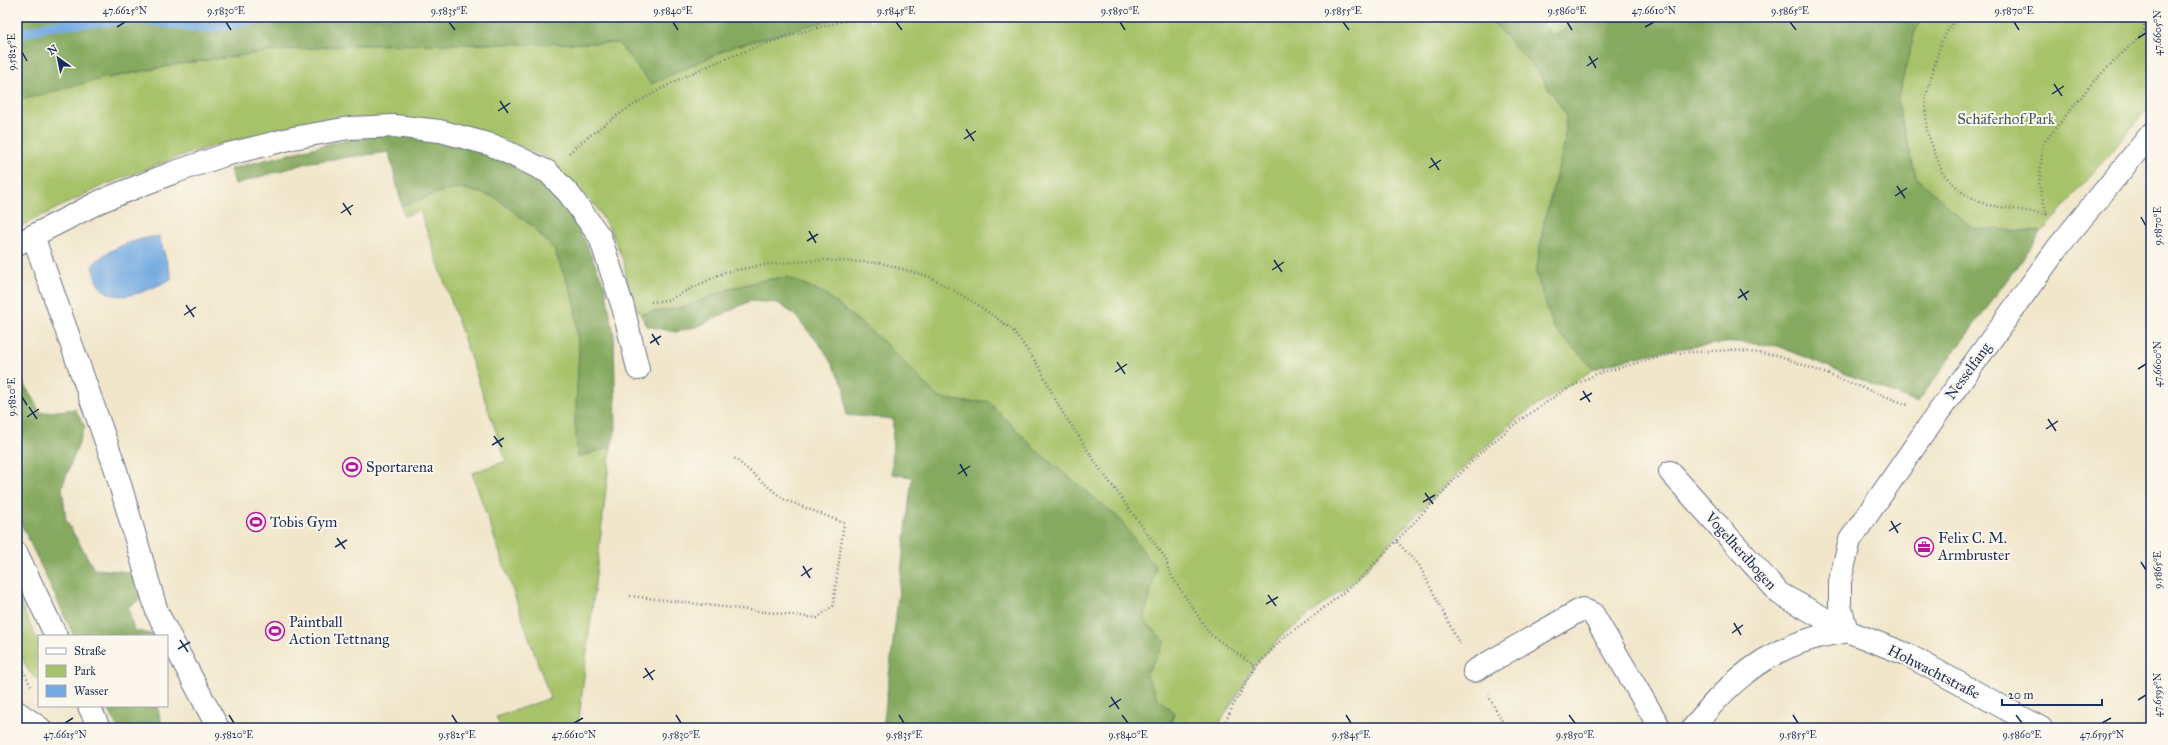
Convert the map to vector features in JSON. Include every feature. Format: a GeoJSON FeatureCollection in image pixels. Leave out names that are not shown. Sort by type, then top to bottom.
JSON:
{"type":"FeatureCollection","features":[{"type":"Feature","properties":{"kind":"street"},"geometry":{"type":"LineString","coordinates":[[218,728],[157,612],[115,467],[25,240],[101,201],[172,173],[225,155],[278,142],[349,128],[394,126],[440,131],[492,145],[548,172],[569,194],[600,237],[623,307],[638,369]]}},
{"type":"Feature","properties":{"kind":"street","name":"Nesselfang"},"geometry":{"type":"LineString","coordinates":[[1847,631],[1840,606],[1840,581],[1850,540],[1935,417],[2059,246],[2151,134]]}},
{"type":"Feature","properties":{"kind":"street","name":"Vogelherdbogen"},"geometry":{"type":"LineString","coordinates":[[1670,472],[1780,594],[1847,631]]}},
{"type":"Feature","properties":{"kind":"street"},"geometry":{"type":"LineString","coordinates":[[17,554],[56,635]]}},
{"type":"Feature","properties":{"kind":"street"},"geometry":{"type":"LineString","coordinates":[[1474,671],[1582,609],[1593,614],[1660,728]]}},
{"type":"Feature","properties":{"kind":"street"},"geometry":{"type":"LineString","coordinates":[[1693,728],[1712,703],[1746,671],[1784,649],[1811,638],[1847,631]]}},
{"type":"Feature","properties":{"kind":"street","name":"Hohwachtstraße"},"geometry":{"type":"LineString","coordinates":[[1847,631],[1906,654],[2007,720],[2041,728]]}},
{"type":"Feature","properties":{"kind":"street"},"geometry":{"type":"LineString","coordinates":[[89,707],[99,728]]}},
{"type":"Feature","properties":{"kind":"street"},"geometry":{"type":"LineString","coordinates":[[17,712],[40,728]]}},
{"type":"Feature","properties":{"kind":"path"},"geometry":{"type":"LineString","coordinates":[[548,172],[610,119],[652,92],[744,51],[786,37],[860,17]]}},
{"type":"Feature","properties":{"kind":"path"},"geometry":{"type":"LineString","coordinates":[[1956,17],[1941,42],[1925,100],[1927,132],[1943,174],[1964,194],[1987,204],[2047,214]]}},
{"type":"Feature","properties":{"kind":"path"},"geometry":{"type":"LineString","coordinates":[[2144,31],[2145,17]]}},
{"type":"Feature","properties":{"kind":"path"},"geometry":{"type":"LineString","coordinates":[[2059,246],[2047,214],[2039,185],[2043,144],[2093,82],[2151,25]]}},
{"type":"Feature","properties":{"kind":"path"},"geometry":{"type":"LineString","coordinates":[[623,307],[668,300],[725,272],[769,264],[823,260],[881,264],[930,277],[969,299],[1012,329],[1020,340],[1040,368],[1058,405],[1100,469],[1166,559],[1169,572],[1210,634],[1256,667]]}},
{"type":"Feature","properties":{"kind":"path"},"geometry":{"type":"LineString","coordinates":[[1222,728],[1256,667],[1284,637],[1319,612],[1360,579],[1397,542],[1421,513],[1480,453],[1520,420],[1563,392],[1596,374],[1675,353],[1732,350],[1777,355],[1935,417]]}},
{"type":"Feature","properties":{"kind":"path"},"geometry":{"type":"LineString","coordinates":[[630,596],[816,618],[833,606],[844,524],[783,499],[733,457]]}},
{"type":"Feature","properties":{"kind":"path"},"geometry":{"type":"LineString","coordinates":[[1397,542],[1419,565],[1474,671],[1506,728]]}},
{"type":"Feature","properties":{"kind":"path"},"geometry":{"type":"LineString","coordinates":[[17,656],[33,691]]}},
{"type":"Feature","properties":{"kind":"green space"},"geometry":{"type":"Polygon","coordinates":[[[17,17],[840,17],[732,47],[651,84],[618,43],[353,45],[275,51],[179,64],[92,81],[17,101],[17,17]]]}},
{"type":"Feature","properties":{"kind":"green space"},"geometry":{"type":"Polygon","coordinates":[[[840,17],[868,17],[869,22],[892,17],[1488,17],[1535,68],[1566,114],[1564,147],[1544,222],[1553,327],[1594,369],[1519,417],[1480,452],[1420,511],[1357,578],[1281,637],[1255,665],[1217,728],[1169,728],[1174,713],[1157,697],[1146,674],[1165,642],[1144,620],[1147,602],[1038,452],[988,401],[965,402],[939,398],[885,343],[824,293],[787,277],[763,280],[730,289],[685,307],[640,314],[629,295],[624,262],[611,232],[595,205],[543,156],[502,139],[297,128],[231,141],[177,157],[100,187],[17,228],[17,101],[92,81],[179,64],[275,51],[353,45],[618,43],[651,84],[732,47],[840,17]]]}},
{"type":"Feature","properties":{"kind":"green space"},"geometry":{"type":"Polygon","coordinates":[[[1488,17],[1535,17],[1553,36],[1580,17],[1786,17],[1810,24],[1819,17],[1924,17],[1915,31],[1897,101],[1916,177],[1972,228],[2042,232],[1917,403],[1778,346],[1734,342],[1675,349],[1623,360],[1594,369],[1553,327],[1536,273],[1544,222],[1564,147],[1566,114],[1535,68],[1488,17]]]}},
{"type":"Feature","properties":{"kind":"green space"},"geometry":{"type":"Polygon","coordinates":[[[1535,17],[1580,17],[1553,36],[1535,17]]]}},
{"type":"Feature","properties":{"kind":"green space"},"geometry":{"type":"Polygon","coordinates":[[[1786,17],[1819,17],[1810,25],[1786,17]]]}},
{"type":"Feature","properties":{"kind":"green space","name":"Schäferhof Park"},"geometry":{"type":"Polygon","coordinates":[[[1924,17],[2151,17],[2151,105],[2042,232],[1972,228],[1916,177],[1897,101],[1915,31],[1924,17]]]}},
{"type":"Feature","properties":{"kind":"green space"},"geometry":{"type":"Polygon","coordinates":[[[384,134],[430,138],[481,149],[517,167],[562,202],[585,241],[605,287],[614,336],[616,429],[611,447],[578,457],[575,423],[579,353],[575,302],[554,249],[532,226],[495,197],[461,188],[440,192],[402,206],[389,152],[311,162],[235,184],[230,169],[340,141],[384,134]]]}},
{"type":"Feature","properties":{"kind":"green space"},"geometry":{"type":"Polygon","coordinates":[[[461,188],[495,197],[532,226],[554,249],[575,302],[579,353],[575,423],[578,457],[611,447],[578,728],[501,728],[496,717],[550,698],[472,473],[506,461],[420,211],[404,216],[402,206],[440,192],[461,188]]]}},
{"type":"Feature","properties":{"kind":"green space"},"geometry":{"type":"Polygon","coordinates":[[[787,277],[824,293],[885,343],[939,398],[965,402],[988,401],[1038,452],[1118,517],[1156,568],[1144,620],[1165,642],[1146,674],[1157,697],[1174,713],[1169,728],[883,728],[912,477],[892,474],[893,419],[846,415],[845,388],[824,350],[795,315],[778,303],[750,301],[699,326],[675,332],[647,326],[640,314],[685,307],[730,289],[763,280],[787,277]]]}},
{"type":"Feature","properties":{"kind":"green space"},"geometry":{"type":"Polygon","coordinates":[[[17,372],[41,413],[75,409],[85,427],[62,487],[66,520],[94,569],[131,572],[141,599],[128,607],[134,630],[153,635],[74,635],[17,515],[17,372]]]}},
{"type":"Feature","properties":{"kind":"green space"},"geometry":{"type":"Polygon","coordinates":[[[17,597],[38,641],[38,680],[31,674],[21,654],[17,631],[17,597]]]}},
{"type":"Feature","properties":{"kind":"green space"},"geometry":{"type":"Polygon","coordinates":[[[108,707],[157,707],[163,728],[118,728],[108,707]]]}},
{"type":"Feature","properties":{"kind":"water"},"geometry":{"type":"Polygon","coordinates":[[[159,236],[172,279],[144,291],[124,296],[114,295],[105,291],[98,284],[92,266],[98,260],[122,245],[141,239],[159,236]]]}},
{"type":"Feature","properties":{"kind":"waterway"},"geometry":{"type":"LineString","coordinates":[[17,35],[48,26],[132,19],[207,28],[271,17]]}},
{"type":"Feature","properties":{"kind":"place","name":"Sportarena"},"geometry":{"type":"Point","coordinates":[352,467]}},
{"type":"Feature","properties":{"kind":"place","name":"Tobis Gym"},"geometry":{"type":"Point","coordinates":[256,522]}},
{"type":"Feature","properties":{"kind":"place","name":"Felix C. M. Armbruster"},"geometry":{"type":"Point","coordinates":[1924,547]}},
{"type":"Feature","properties":{"kind":"place","name":"Paintball Action Tettnang"},"geometry":{"type":"Point","coordinates":[275,631]}}]}
